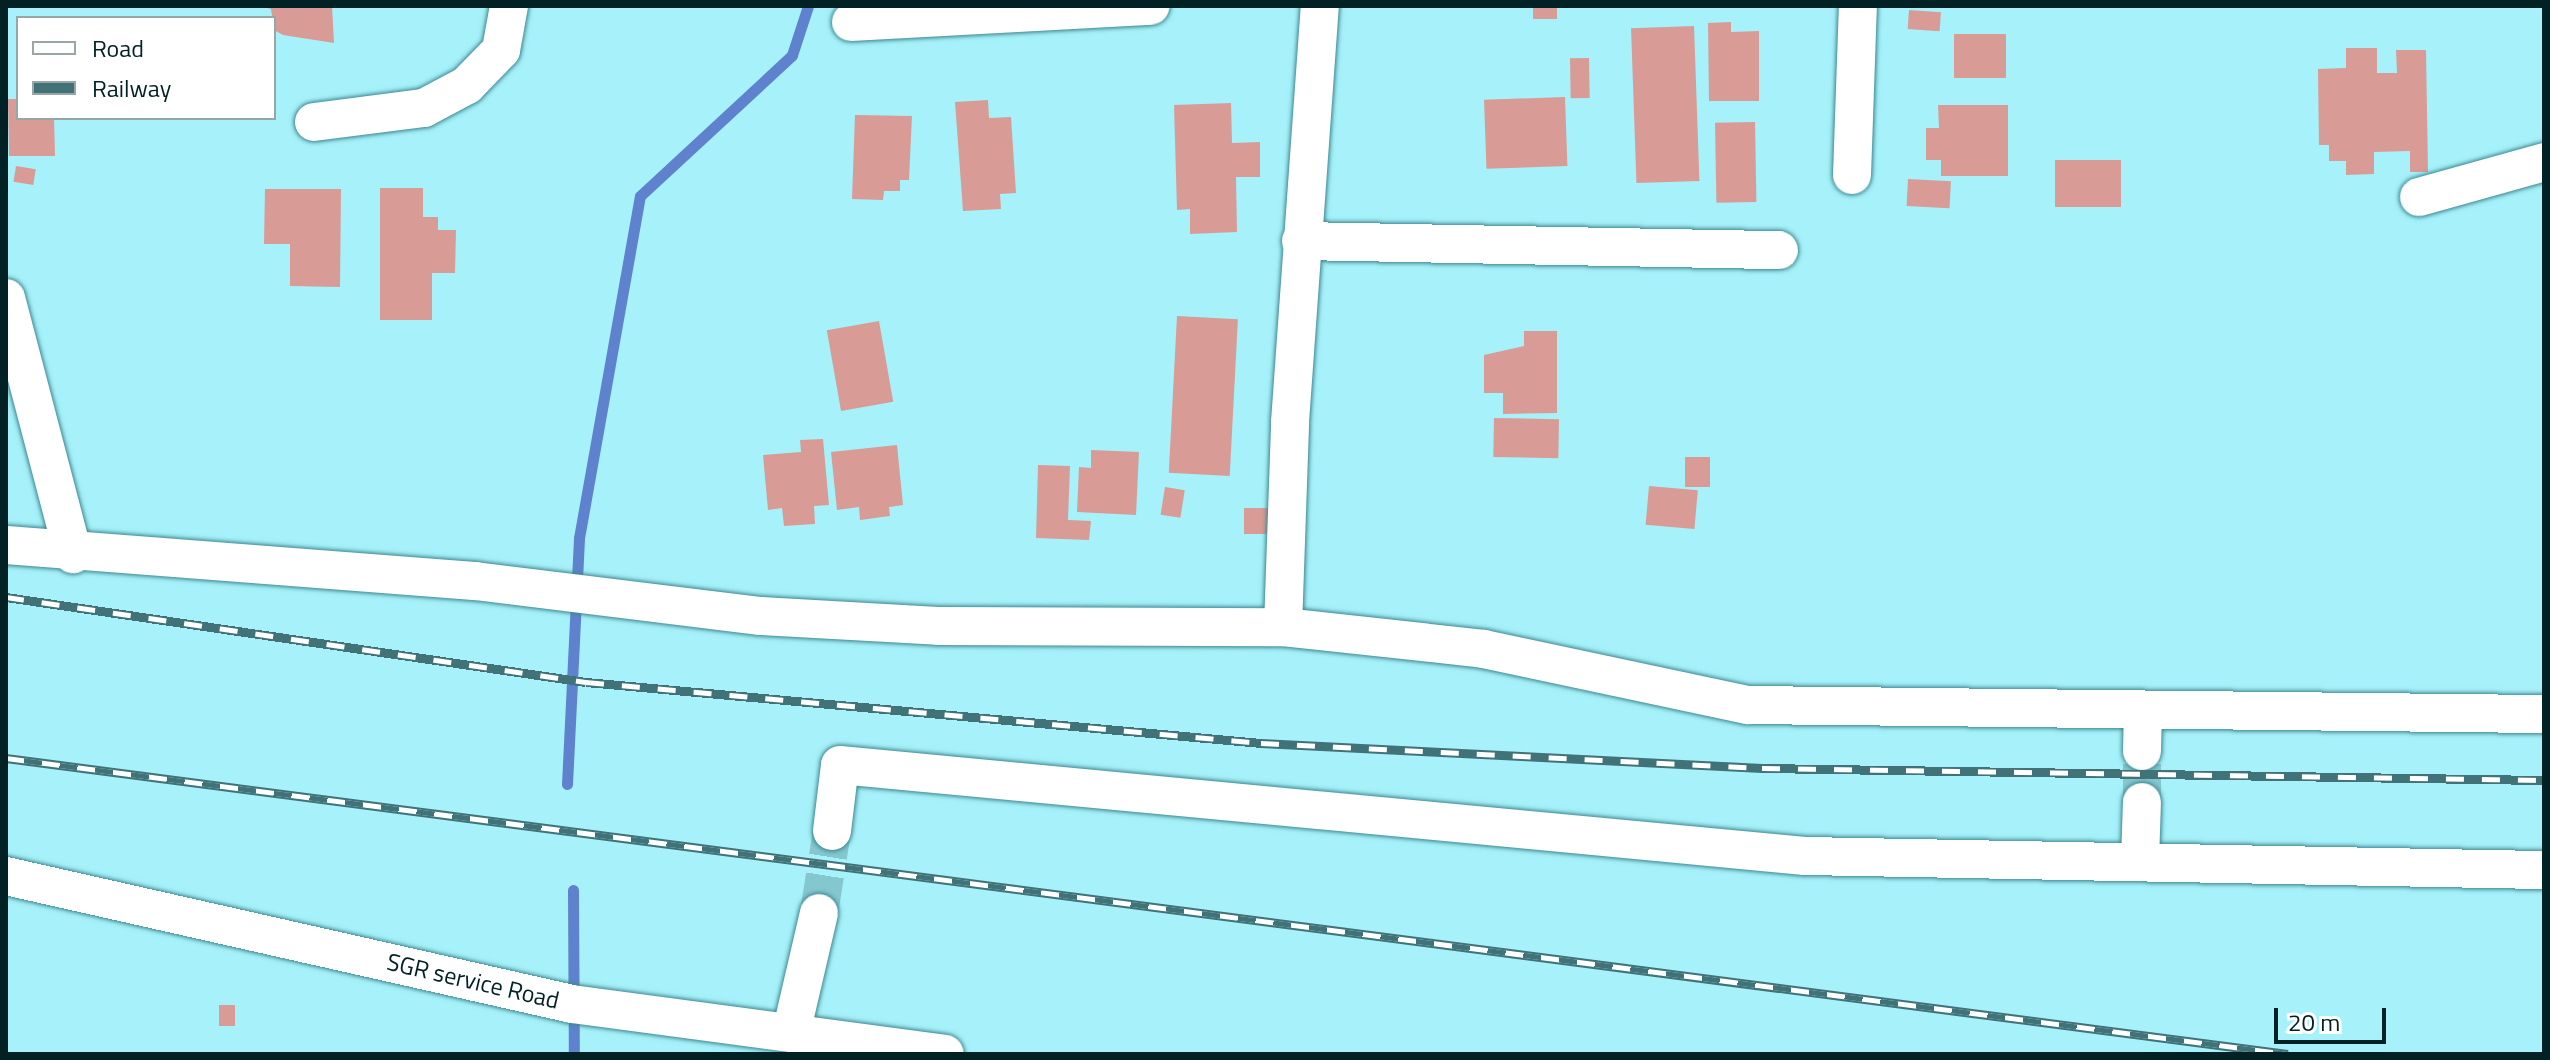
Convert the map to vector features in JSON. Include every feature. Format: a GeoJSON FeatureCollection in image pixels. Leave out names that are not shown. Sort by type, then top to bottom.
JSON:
{"type":"FeatureCollection","features":[{"type":"Feature","properties":{"kind":"street"},"geometry":{"type":"LineString","coordinates":[[314,122],[424,108],[467,85],[501,50],[509,6]]}},
{"type":"Feature","properties":{"kind":"street"},"geometry":{"type":"LineString","coordinates":[[851,22],[1151,6]]}},
{"type":"Feature","properties":{"kind":"street"},"geometry":{"type":"LineString","coordinates":[[1283,627],[1301,241],[1320,6]]}},
{"type":"Feature","properties":{"kind":"street"},"geometry":{"type":"LineString","coordinates":[[1852,175],[1858,6]]}},
{"type":"Feature","properties":{"kind":"street"},"geometry":{"type":"LineString","coordinates":[[2419,197],[2544,162]]}},
{"type":"Feature","properties":{"kind":"street"},"geometry":{"type":"LineString","coordinates":[[1301,241],[1779,250]]}},
{"type":"Feature","properties":{"kind":"street"},"geometry":{"type":"LineString","coordinates":[[6,298],[73,554]]}},
{"type":"Feature","properties":{"kind":"street"},"geometry":{"type":"LineString","coordinates":[[6,545],[73,554],[475,581],[761,616],[938,626],[1283,627],[1484,649],[1748,705],[2544,714]]}},
{"type":"Feature","properties":{"kind":"street"},"geometry":{"type":"LineString","coordinates":[[2142,751],[2143,710]]}},
{"type":"Feature","properties":{"kind":"street"},"geometry":{"type":"LineString","coordinates":[[832,831],[840,765],[1805,856],[2544,870]]}},
{"type":"Feature","properties":{"kind":"street"},"geometry":{"type":"LineString","coordinates":[[2140,861],[2142,802]]}},
{"type":"Feature","properties":{"kind":"street","name":"SGR service Road"},"geometry":{"type":"LineString","coordinates":[[6,876],[572,1004],[792,1029],[945,1054]]}},
{"type":"Feature","properties":{"kind":"street"},"geometry":{"type":"LineString","coordinates":[[792,1029],[819,913]]}},
{"type":"Feature","properties":{"kind":"building"},"geometry":{"type":"Polygon","coordinates":[[[260,6],[332,6],[334,43],[283,35],[276,31],[276,16],[272,16],[271,9],[260,6]]]}},
{"type":"Feature","properties":{"kind":"building"},"geometry":{"type":"Polygon","coordinates":[[[1533,6],[1557,6],[1557,19],[1533,19],[1533,6]]]}},
{"type":"Feature","properties":{"kind":"building"},"geometry":{"type":"Polygon","coordinates":[[[1909,10],[1941,12],[1940,31],[1908,29],[1909,10]]]}},
{"type":"Feature","properties":{"kind":"building"},"geometry":{"type":"Polygon","coordinates":[[[1731,22],[1731,32],[1759,31],[1759,101],[1709,101],[1708,23],[1731,22]]]}},
{"type":"Feature","properties":{"kind":"building"},"geometry":{"type":"Polygon","coordinates":[[[1694,26],[1699,181],[1636,183],[1631,28],[1694,26]]]}},
{"type":"Feature","properties":{"kind":"building"},"geometry":{"type":"Polygon","coordinates":[[[1954,34],[2006,34],[2006,78],[1954,78],[1954,34]]]}},
{"type":"Feature","properties":{"kind":"building"},"geometry":{"type":"Polygon","coordinates":[[[2346,48],[2377,48],[2377,73],[2397,73],[2396,50],[2426,50],[2428,172],[2410,172],[2410,151],[2374,152],[2374,174],[2346,175],[2346,161],[2329,161],[2329,145],[2319,145],[2318,69],[2346,68],[2346,48]]]}},
{"type":"Feature","properties":{"kind":"building"},"geometry":{"type":"Polygon","coordinates":[[[1570,58],[1589,58],[1590,98],[1571,98],[1570,58]]]}},
{"type":"Feature","properties":{"kind":"building"},"geometry":{"type":"Polygon","coordinates":[[[1565,97],[1567,166],[1486,169],[1484,100],[1565,97]]]}},
{"type":"Feature","properties":{"kind":"building"},"geometry":{"type":"Polygon","coordinates":[[[8,99],[16,99],[16,120],[54,120],[55,156],[9,156],[8,99]]]}},
{"type":"Feature","properties":{"kind":"building"},"geometry":{"type":"Polygon","coordinates":[[[988,100],[989,118],[1011,117],[1016,193],[1000,194],[1001,209],[963,211],[955,102],[988,100]]]}},
{"type":"Feature","properties":{"kind":"building"},"geometry":{"type":"Polygon","coordinates":[[[1231,103],[1232,143],[1260,142],[1260,177],[1236,177],[1237,232],[1190,234],[1190,209],[1177,210],[1174,105],[1231,103]]]}},
{"type":"Feature","properties":{"kind":"building"},"geometry":{"type":"Polygon","coordinates":[[[1938,105],[2008,105],[2008,176],[1941,176],[1941,160],[1926,160],[1926,128],[1939,128],[1938,105]]]}},
{"type":"Feature","properties":{"kind":"building"},"geometry":{"type":"Polygon","coordinates":[[[855,115],[912,116],[909,180],[900,180],[900,191],[884,191],[883,200],[852,199],[855,115]]]}},
{"type":"Feature","properties":{"kind":"building"},"geometry":{"type":"Polygon","coordinates":[[[1755,122],[1756,202],[1716,203],[1715,123],[1755,122]]]}},
{"type":"Feature","properties":{"kind":"building"},"geometry":{"type":"Polygon","coordinates":[[[2055,160],[2121,160],[2121,207],[2055,207],[2055,160]]]}},
{"type":"Feature","properties":{"kind":"building"},"geometry":{"type":"Polygon","coordinates":[[[16,166],[36,169],[33,185],[13,182],[16,166]]]}},
{"type":"Feature","properties":{"kind":"building"},"geometry":{"type":"Polygon","coordinates":[[[1908,179],[1951,181],[1950,208],[1907,206],[1908,179]]]}},
{"type":"Feature","properties":{"kind":"building"},"geometry":{"type":"Polygon","coordinates":[[[380,188],[423,188],[423,217],[438,217],[438,230],[456,230],[455,273],[432,273],[432,320],[380,320],[380,188]]]}},
{"type":"Feature","properties":{"kind":"building"},"geometry":{"type":"Polygon","coordinates":[[[265,189],[341,189],[340,287],[290,286],[290,244],[264,244],[265,189]]]}},
{"type":"Feature","properties":{"kind":"building"},"geometry":{"type":"Polygon","coordinates":[[[1177,316],[1238,319],[1230,476],[1169,473],[1177,316]]]}},
{"type":"Feature","properties":{"kind":"building"},"geometry":{"type":"Polygon","coordinates":[[[879,321],[893,402],[841,411],[827,330],[879,321]]]}},
{"type":"Feature","properties":{"kind":"building"},"geometry":{"type":"Polygon","coordinates":[[[1524,331],[1557,331],[1557,413],[1503,414],[1503,393],[1484,393],[1484,355],[1524,346],[1524,331]]]}},
{"type":"Feature","properties":{"kind":"building"},"geometry":{"type":"Polygon","coordinates":[[[1494,418],[1559,419],[1558,458],[1493,457],[1494,418]]]}},
{"type":"Feature","properties":{"kind":"building"},"geometry":{"type":"Polygon","coordinates":[[[823,439],[829,505],[814,506],[815,524],[784,526],[782,508],[768,510],[763,455],[801,452],[800,440],[823,439]]]}},
{"type":"Feature","properties":{"kind":"building"},"geometry":{"type":"Polygon","coordinates":[[[897,445],[903,505],[889,507],[890,516],[860,520],[859,507],[837,510],[831,452],[897,445]]]}},
{"type":"Feature","properties":{"kind":"building"},"geometry":{"type":"Polygon","coordinates":[[[1091,450],[1139,452],[1136,515],[1077,512],[1079,467],[1091,468],[1091,450]]]}},
{"type":"Feature","properties":{"kind":"building"},"geometry":{"type":"Polygon","coordinates":[[[1685,457],[1710,457],[1710,487],[1685,487],[1685,457]]]}},
{"type":"Feature","properties":{"kind":"building"},"geometry":{"type":"Polygon","coordinates":[[[1038,465],[1070,466],[1068,520],[1091,521],[1089,540],[1036,538],[1038,465]]]}},
{"type":"Feature","properties":{"kind":"building"},"geometry":{"type":"Polygon","coordinates":[[[1649,486],[1698,490],[1694,529],[1646,525],[1649,486]]]}},
{"type":"Feature","properties":{"kind":"building"},"geometry":{"type":"Polygon","coordinates":[[[1165,487],[1185,490],[1180,518],[1161,515],[1165,487]]]}},
{"type":"Feature","properties":{"kind":"building"},"geometry":{"type":"Polygon","coordinates":[[[1244,508],[1271,508],[1271,534],[1244,534],[1244,508]]]}},
{"type":"Feature","properties":{"kind":"building"},"geometry":{"type":"Polygon","coordinates":[[[219,1005],[235,1005],[235,1026],[219,1026],[219,1005]]]}},
{"type":"Feature","properties":{"kind":"waterway"},"geometry":{"type":"LineString","coordinates":[[567,784],[579,538],[640,196],[792,55],[808,6]]}},
{"type":"Feature","properties":{"kind":"waterway"},"geometry":{"type":"LineString","coordinates":[[573,890],[574,1054]]}},
{"type":"Feature","properties":{"kind":"tunnel"},"geometry":{"type":"LineString","coordinates":[[2142,751],[2142,802]]}},
{"type":"Feature","properties":{"kind":"tunnel"},"geometry":{"type":"LineString","coordinates":[[819,913],[832,831]]}},
{"type":"Feature","properties":{"kind":"railway"},"geometry":{"type":"LineString","coordinates":[[6,597],[586,682],[1261,743],[1762,768],[2544,780]]}},
{"type":"Feature","properties":{"kind":"railway"},"geometry":{"type":"LineString","coordinates":[[6,758],[2288,1054]]}}]}
